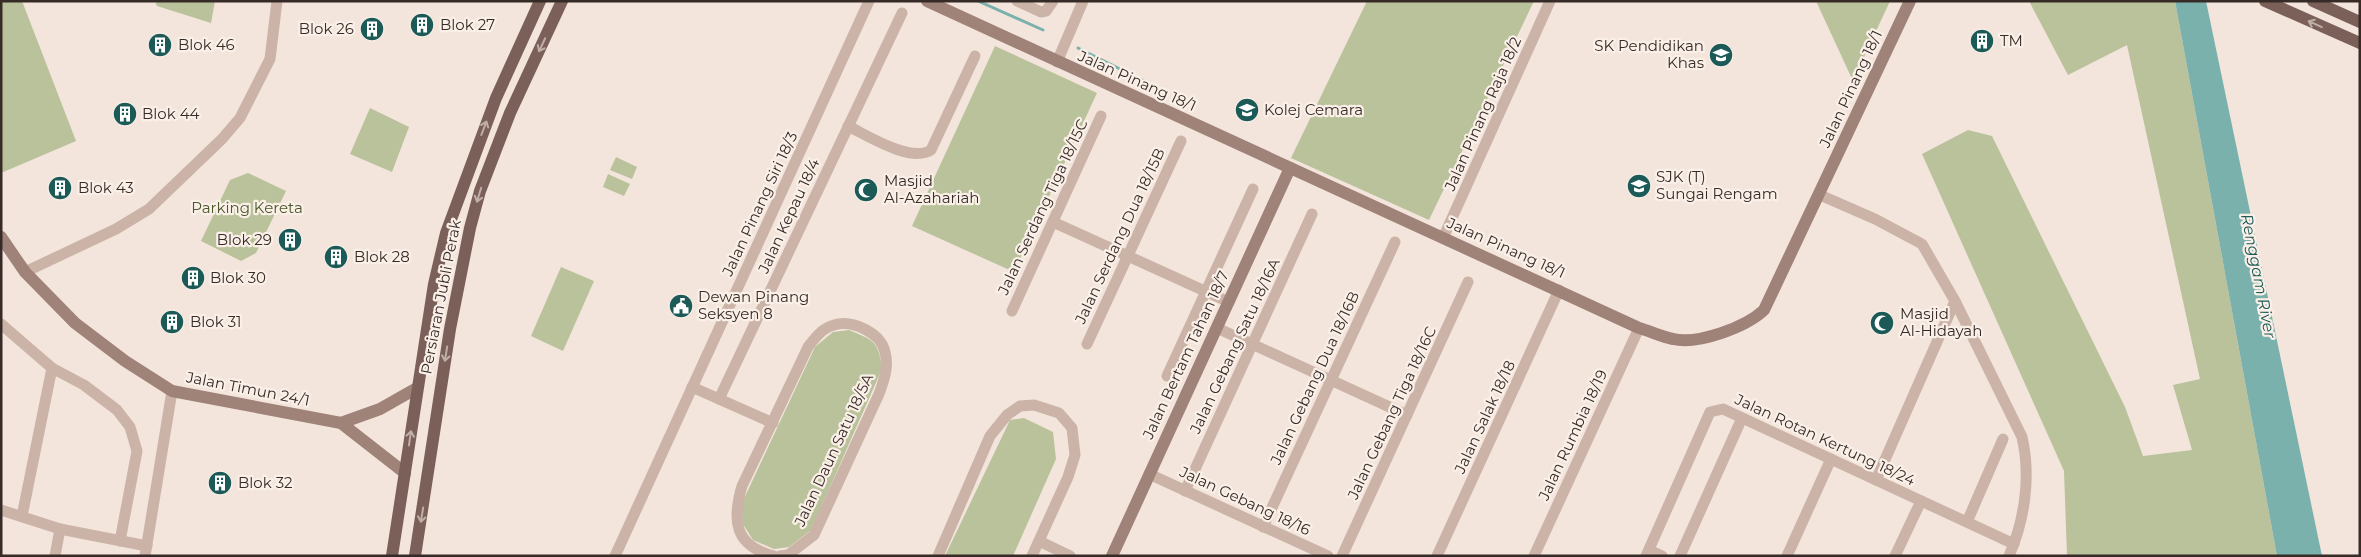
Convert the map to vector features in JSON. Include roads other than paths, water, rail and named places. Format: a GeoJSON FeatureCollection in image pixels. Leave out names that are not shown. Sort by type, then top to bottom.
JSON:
{"type":"FeatureCollection","features":[{"type":"Feature","properties":{"kind":"main road","name":"Persiaran Jubli Perak"},"geometry":{"type":"LineString","coordinates":[[392,556],[434,284],[446,233],[496,98],[540,1]]}},
{"type":"Feature","properties":{"kind":"main road","name":"Persiaran Jubli Perak"},"geometry":{"type":"LineString","coordinates":[[416,556],[450,329],[470,228],[480,190],[510,113],[562,1]]}},
{"type":"Feature","properties":{"kind":"main road"},"geometry":{"type":"LineString","coordinates":[[2265,1],[2282,5],[2360,43]]}},
{"type":"Feature","properties":{"kind":"main road"},"geometry":{"type":"LineString","coordinates":[[2313,1],[2360,22]]}},
{"type":"Feature","properties":{"kind":"street"},"geometry":{"type":"LineString","coordinates":[[25,272],[116,229],[149,208],[222,140],[240,118],[270,59],[277,1]]}},
{"type":"Feature","properties":{"kind":"street","name":"Jalan Pinang Siri 18/3"},"geometry":{"type":"LineString","coordinates":[[614,556],[869,1]]}},
{"type":"Feature","properties":{"kind":"street","name":"Jalan Pinang 18/1"},"geometry":{"type":"LineString","coordinates":[[926,1],[1639,328],[1675,340],[1700,338],[1747,324],[1764,310],[1776,289],[1910,1]]}},
{"type":"Feature","properties":{"kind":"street"},"geometry":{"type":"LineString","coordinates":[[1017,1],[1041,12],[1046,11],[1053,1]]}},
{"type":"Feature","properties":{"kind":"street"},"geometry":{"type":"LineString","coordinates":[[1057,62],[1083,1]]}},
{"type":"Feature","properties":{"kind":"street","name":"Jalan Pinang Raja 18/2"},"geometry":{"type":"LineString","coordinates":[[1443,238],[1550,1]]}},
{"type":"Feature","properties":{"kind":"street","name":"Jalan Kepau 18/4"},"geometry":{"type":"LineString","coordinates":[[719,399],[902,13]]}},
{"type":"Feature","properties":{"kind":"street"},"geometry":{"type":"LineString","coordinates":[[848,126],[910,155],[925,154],[931,150],[975,56]]}},
{"type":"Feature","properties":{"kind":"street","name":"Jalan Serdang Tiga 18/15C"},"geometry":{"type":"LineString","coordinates":[[1012,311],[1101,116]]}},
{"type":"Feature","properties":{"kind":"street","name":"Jalan Serdang Dua 18/15B"},"geometry":{"type":"LineString","coordinates":[[1087,344],[1180,141]]}},
{"type":"Feature","properties":{"kind":"street","name":"Jalan Bertam Tahan 18/7"},"geometry":{"type":"LineString","coordinates":[[1112,556],[1290,168]]}},
{"type":"Feature","properties":{"kind":"street"},"geometry":{"type":"LineString","coordinates":[[1167,376],[1253,188]]}},
{"type":"Feature","properties":{"kind":"street"},"geometry":{"type":"LineString","coordinates":[[1820,195],[1875,219],[1922,244],[1955,301],[2022,437],[2025,451],[2026,498],[2009,556]]}},
{"type":"Feature","properties":{"kind":"street","name":"Jalan Gebang Satu 18/16A"},"geometry":{"type":"LineString","coordinates":[[1185,491],[1312,214]]}},
{"type":"Feature","properties":{"kind":"street"},"geometry":{"type":"LineString","coordinates":[[1053,222],[1228,302]]}},
{"type":"Feature","properties":{"kind":"street","name":"Jalan Timun 24/1"},"geometry":{"type":"LineString","coordinates":[[1,236],[25,272],[75,323],[124,361],[172,391],[341,423]]}},
{"type":"Feature","properties":{"kind":"street","name":"Jalan Gebang Dua 18/16B"},"geometry":{"type":"LineString","coordinates":[[1263,526],[1395,242]]}},
{"type":"Feature","properties":{"kind":"street","name":"Jalan Gebang Tiga 18/16C"},"geometry":{"type":"LineString","coordinates":[[1342,556],[1468,282]]}},
{"type":"Feature","properties":{"kind":"street","name":"Jalan Salak 18/18"},"geometry":{"type":"LineString","coordinates":[[1437,556],[1559,290]]}},
{"type":"Feature","properties":{"kind":"street"},"geometry":{"type":"LineString","coordinates":[[1876,480],[1955,301]]}},
{"type":"Feature","properties":{"kind":"street"},"geometry":{"type":"LineString","coordinates":[[1,324],[52,368],[84,385],[116,410],[130,427],[137,451],[120,540]]}},
{"type":"Feature","properties":{"kind":"street","name":"Jalan Daun Satu 18/5A"},"geometry":{"type":"LineString","coordinates":[[774,556],[763,553],[751,546],[742,535],[736,521],[737,503],[742,486],[774,423],[808,347],[818,334],[834,325],[847,324],[878,337],[885,350],[887,370],[879,394],[814,535],[788,555],[780,556]]}},
{"type":"Feature","properties":{"kind":"street"},"geometry":{"type":"LineString","coordinates":[[1217,328],[1407,415]]}},
{"type":"Feature","properties":{"kind":"street","name":"Jalan Rumbia 18/19"},"geometry":{"type":"LineString","coordinates":[[1534,556],[1639,328]]}},
{"type":"Feature","properties":{"kind":"street"},"geometry":{"type":"LineString","coordinates":[[22,516],[52,368]]}},
{"type":"Feature","properties":{"kind":"street"},"geometry":{"type":"LineString","coordinates":[[692,387],[774,423]]}},
{"type":"Feature","properties":{"kind":"street"},"geometry":{"type":"LineString","coordinates":[[341,423],[380,409],[417,388]]}},
{"type":"Feature","properties":{"kind":"street"},"geometry":{"type":"LineString","coordinates":[[1,510],[60,529],[120,540],[146,551],[172,391]]}},
{"type":"Feature","properties":{"kind":"street"},"geometry":{"type":"LineString","coordinates":[[938,556],[990,436],[1007,415],[1020,406],[1034,405],[1059,413],[1072,428],[1075,455],[1068,476],[1032,556]]}},
{"type":"Feature","properties":{"kind":"street","name":"Jalan Rotan Kertung 18/24"},"geometry":{"type":"LineString","coordinates":[[1648,553],[1710,412],[1723,409],[2014,544]]}},
{"type":"Feature","properties":{"kind":"street"},"geometry":{"type":"LineString","coordinates":[[1680,556],[1742,418]]}},
{"type":"Feature","properties":{"kind":"street"},"geometry":{"type":"LineString","coordinates":[[341,423],[405,473]]}},
{"type":"Feature","properties":{"kind":"street"},"geometry":{"type":"LineString","coordinates":[[1966,522],[2003,438]]}},
{"type":"Feature","properties":{"kind":"street"},"geometry":{"type":"LineString","coordinates":[[1787,556],[1831,459]]}},
{"type":"Feature","properties":{"kind":"street","name":"Jalan Gebang 18/16"},"geometry":{"type":"LineString","coordinates":[[1149,474],[1328,556]]}},
{"type":"Feature","properties":{"kind":"street"},"geometry":{"type":"LineString","coordinates":[[1895,556],[1921,501]]}},
{"type":"Feature","properties":{"kind":"street"},"geometry":{"type":"LineString","coordinates":[[55,556],[60,529]]}},
{"type":"Feature","properties":{"kind":"street"},"geometry":{"type":"LineString","coordinates":[[1039,541],[1070,556]]}},
{"type":"Feature","properties":{"kind":"street"},"geometry":{"type":"LineString","coordinates":[[1648,553],[1662,556]]}},
{"type":"Feature","properties":{"kind":"water","name":"Renggam River"},"geometry":{"type":"Polygon","coordinates":[[[2175,1],[2206,1],[2322,556],[2277,556],[2175,1]]]}},
{"type":"Feature","properties":{"kind":"waterway"},"geometry":{"type":"LineString","coordinates":[[978,1],[1043,30]]}},
{"type":"Feature","properties":{"kind":"waterway"},"geometry":{"type":"LineString","coordinates":[[1078,48],[1158,88]]}},
{"type":"Feature","properties":{"kind":"place","name":"Blok 27"},"geometry":{"type":"Point","coordinates":[422,25]}},
{"type":"Feature","properties":{"kind":"place","name":"Blok 26"},"geometry":{"type":"Point","coordinates":[372,29]}},
{"type":"Feature","properties":{"kind":"place","name":"TM"},"geometry":{"type":"Point","coordinates":[1982,41]}},
{"type":"Feature","properties":{"kind":"place","name":"Blok 46"},"geometry":{"type":"Point","coordinates":[160,45]}},
{"type":"Feature","properties":{"kind":"place","name":"SK Pendidikan Khas"},"geometry":{"type":"Point","coordinates":[1721,55]}},
{"type":"Feature","properties":{"kind":"place","name":"Kolej Cemara"},"geometry":{"type":"Point","coordinates":[1247,110]}},
{"type":"Feature","properties":{"kind":"place","name":"Blok 44"},"geometry":{"type":"Point","coordinates":[125,114]}},
{"type":"Feature","properties":{"kind":"place","name":"SJK (T) Sungai Rengam"},"geometry":{"type":"Point","coordinates":[1639,186]}},
{"type":"Feature","properties":{"kind":"place","name":"Blok 43"},"geometry":{"type":"Point","coordinates":[60,188]}},
{"type":"Feature","properties":{"kind":"place","name":"Masjid Al-Azahariah"},"geometry":{"type":"Point","coordinates":[866,190]}},
{"type":"Feature","properties":{"kind":"place","name":"Blok 29"},"geometry":{"type":"Point","coordinates":[290,240]}},
{"type":"Feature","properties":{"kind":"place","name":"Blok 28"},"geometry":{"type":"Point","coordinates":[336,257]}},
{"type":"Feature","properties":{"kind":"place","name":"Blok 30"},"geometry":{"type":"Point","coordinates":[193,278]}},
{"type":"Feature","properties":{"kind":"place","name":"Dewan Pinang Seksyen 8"},"geometry":{"type":"Point","coordinates":[681,306]}},
{"type":"Feature","properties":{"kind":"place","name":"Blok 31"},"geometry":{"type":"Point","coordinates":[172,322]}},
{"type":"Feature","properties":{"kind":"place","name":"Masjid Al-Hidayah"},"geometry":{"type":"Point","coordinates":[1882,323]}},
{"type":"Feature","properties":{"kind":"place","name":"Blok 32"},"geometry":{"type":"Point","coordinates":[220,483]}},
{"type":"Feature","properties":{"kind":"park label","name":"Parking Kereta"},"geometry":{"type":"Point","coordinates":[247,208]}}]}
